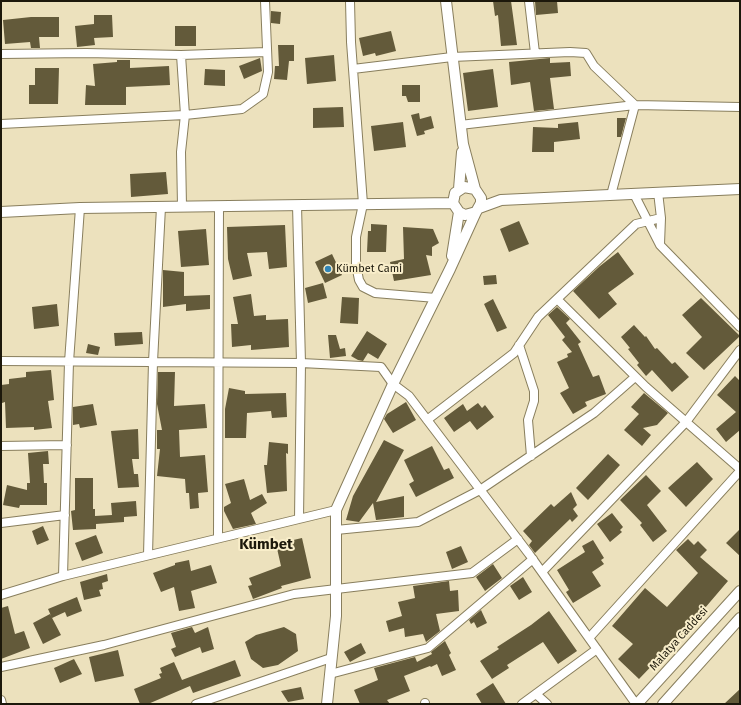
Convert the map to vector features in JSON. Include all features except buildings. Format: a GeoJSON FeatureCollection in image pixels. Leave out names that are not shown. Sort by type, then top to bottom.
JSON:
{"type":"FeatureCollection","features":[{"type":"Feature","properties":{"kind":"street"},"geometry":{"type":"LineString","coordinates":[[1,124],[185,115],[242,109],[263,94],[268,72],[265,1]]}},
{"type":"Feature","properties":{"kind":"street"},"geometry":{"type":"LineString","coordinates":[[350,1],[353,69],[363,204],[356,237],[356,265],[359,280],[363,287],[374,293],[436,298]]}},
{"type":"Feature","properties":{"kind":"street"},"geometry":{"type":"LineString","coordinates":[[327,704],[336,616],[336,510],[392,384],[436,298],[481,203],[463,144],[446,1]]}},
{"type":"Feature","properties":{"kind":"street"},"geometry":{"type":"LineString","coordinates":[[529,1],[535,53]]}},
{"type":"Feature","properties":{"kind":"street"},"geometry":{"type":"LineString","coordinates":[[1,54],[86,53],[181,55],[267,52]]}},
{"type":"Feature","properties":{"kind":"street"},"geometry":{"type":"LineString","coordinates":[[353,69],[452,58],[535,53],[586,53],[594,66],[635,105]]}},
{"type":"Feature","properties":{"kind":"street"},"geometry":{"type":"LineString","coordinates":[[181,55],[185,115],[181,152],[182,206]]}},
{"type":"Feature","properties":{"kind":"street"},"geometry":{"type":"LineString","coordinates":[[460,125],[635,105],[740,107]]}},
{"type":"Feature","properties":{"kind":"street"},"geometry":{"type":"LineString","coordinates":[[611,195],[635,105]]}},
{"type":"Feature","properties":{"kind":"street"},"geometry":{"type":"LineString","coordinates":[[453,203],[457,191],[463,144]]}},
{"type":"Feature","properties":{"kind":"street"},"geometry":{"type":"LineString","coordinates":[[428,203],[470,186],[477,191],[501,200]]}},
{"type":"Feature","properties":{"kind":"street"},"geometry":{"type":"LineString","coordinates":[[459,212],[470,214],[501,200],[658,192],[740,190]]}},
{"type":"Feature","properties":{"kind":"street"},"geometry":{"type":"LineString","coordinates":[[658,192],[661,218],[660,245]]}},
{"type":"Feature","properties":{"kind":"street"},"geometry":{"type":"LineString","coordinates":[[634,194],[660,245],[740,326]]}},
{"type":"Feature","properties":{"kind":"street"},"geometry":{"type":"LineString","coordinates":[[1,212],[80,208],[453,203]]}},
{"type":"Feature","properties":{"kind":"street"},"geometry":{"type":"LineString","coordinates":[[450,269],[459,212],[453,203]]}},
{"type":"Feature","properties":{"kind":"street"},"geometry":{"type":"LineString","coordinates":[[297,205],[301,363],[299,519]]}},
{"type":"Feature","properties":{"kind":"street"},"geometry":{"type":"LineString","coordinates":[[218,538],[219,206]]}},
{"type":"Feature","properties":{"kind":"street"},"geometry":{"type":"LineString","coordinates":[[148,555],[153,362],[161,207]]}},
{"type":"Feature","properties":{"kind":"street"},"geometry":{"type":"LineString","coordinates":[[63,576],[69,362],[80,208]]}},
{"type":"Feature","properties":{"kind":"street"},"geometry":{"type":"LineString","coordinates":[[427,420],[514,353],[538,317],[636,224],[661,218]]}},
{"type":"Feature","properties":{"kind":"street"},"geometry":{"type":"LineString","coordinates":[[557,299],[635,376],[740,470],[589,638]]}},
{"type":"Feature","properties":{"kind":"street"},"geometry":{"type":"LineString","coordinates":[[519,345],[534,391],[534,401],[528,420],[531,456]]}},
{"type":"Feature","properties":{"kind":"street"},"geometry":{"type":"LineString","coordinates":[[542,572],[686,422],[740,350]]}},
{"type":"Feature","properties":{"kind":"street"},"geometry":{"type":"LineString","coordinates":[[1,361],[301,363],[381,367],[392,384],[409,396],[533,559],[636,704]]}},
{"type":"Feature","properties":{"kind":"street"},"geometry":{"type":"LineString","coordinates":[[336,530],[418,522],[480,490],[531,456],[594,413],[635,376]]}},
{"type":"Feature","properties":{"kind":"street"},"geometry":{"type":"LineString","coordinates":[[1,446],[67,445]]}},
{"type":"Feature","properties":{"kind":"street"},"geometry":{"type":"LineString","coordinates":[[1,595],[63,576],[336,510]]}},
{"type":"Feature","properties":{"kind":"street"},"geometry":{"type":"LineString","coordinates":[[1,523],[65,515]]}},
{"type":"Feature","properties":{"kind":"street"},"geometry":{"type":"LineString","coordinates":[[1,667],[104,645],[294,594],[472,573],[518,540]]}},
{"type":"Feature","properties":{"kind":"street"},"geometry":{"type":"LineString","coordinates":[[330,674],[428,648],[533,559]]}},
{"type":"Feature","properties":{"kind":"street","name":"Malatya Caddesi"},"geometry":{"type":"LineString","coordinates":[[636,704],[740,591]]}},
{"type":"Feature","properties":{"kind":"street"},"geometry":{"type":"LineString","coordinates":[[663,704],[740,618]]}},
{"type":"Feature","properties":{"kind":"street"},"geometry":{"type":"LineString","coordinates":[[522,704],[597,649]]}},
{"type":"Feature","properties":{"kind":"street"},"geometry":{"type":"LineString","coordinates":[[196,704],[331,658]]}},
{"type":"Feature","properties":{"kind":"street"},"geometry":{"type":"LineString","coordinates":[[536,694],[547,704]]}},
{"type":"Feature","properties":{"kind":"street"},"geometry":{"type":"LineString","coordinates":[[1,700],[2,704]]}},
{"type":"Feature","properties":{"kind":"place","name":"Kümbet Cami"},"geometry":{"type":"Point","coordinates":[328,269]}},
{"type":"Feature","properties":{"kind":"district","name":"Kümbet"},"geometry":{"type":"Point","coordinates":[266,545]}}]}
